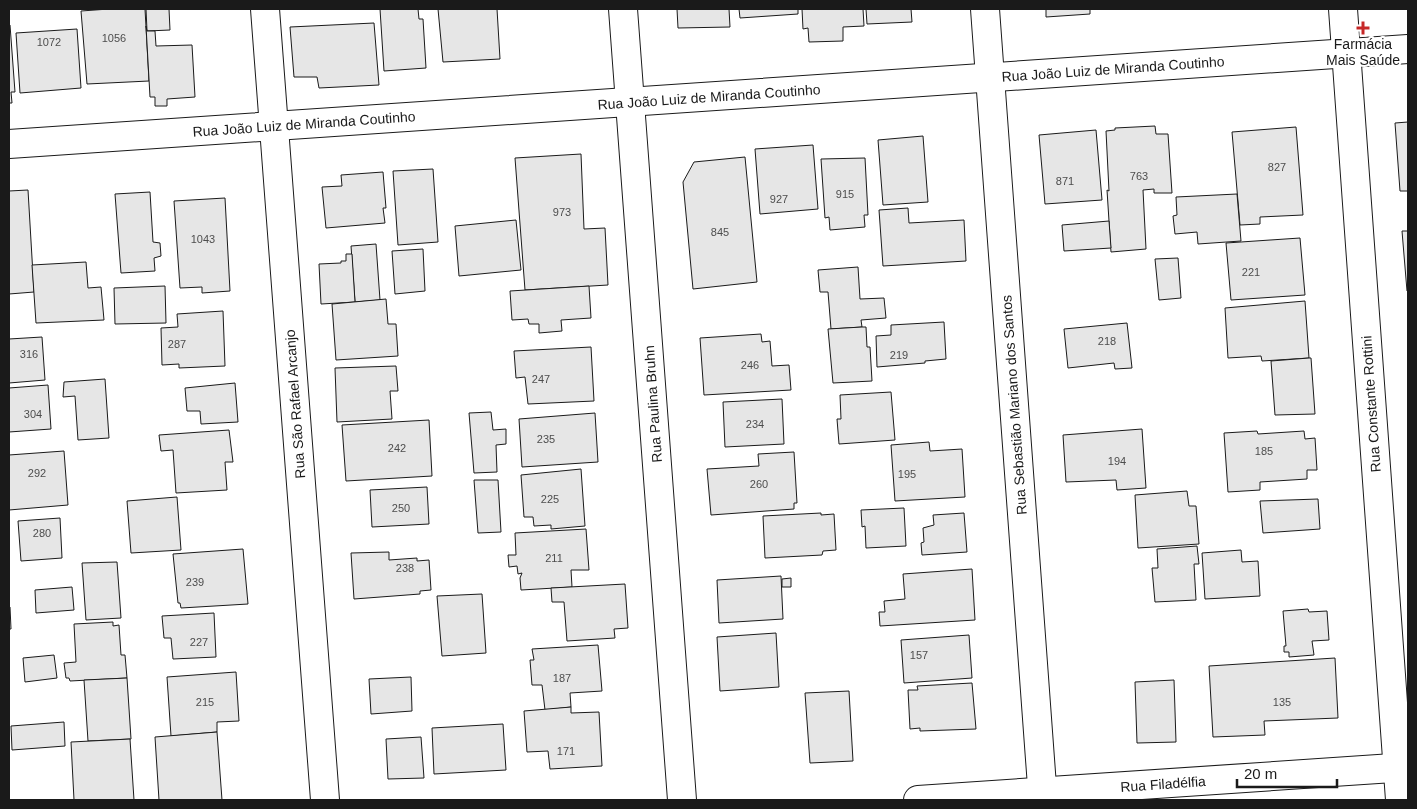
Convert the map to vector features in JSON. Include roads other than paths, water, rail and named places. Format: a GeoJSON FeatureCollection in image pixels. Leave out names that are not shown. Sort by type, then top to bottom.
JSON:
{"type":"FeatureCollection","features":[{"type":"Feature","properties":{"kind":"street","name":"Rua São Rafael Arcanjo"},"geometry":{"type":"LineString","coordinates":[[265,9],[325,800]]}},
{"type":"Feature","properties":{"kind":"street","name":"Rua Paulina Bruhn"},"geometry":{"type":"LineString","coordinates":[[624,9],[682,800]]}},
{"type":"Feature","properties":{"kind":"street","name":"Rua Sebastião Mariano dos Santos"},"geometry":{"type":"LineString","coordinates":[[985,9],[1043,796]]}},
{"type":"Feature","properties":{"kind":"street","name":"Rua Constante Rottini"},"geometry":{"type":"LineString","coordinates":[[1343,9],[1403,768],[1400,800]]}},
{"type":"Feature","properties":{"kind":"street","name":"Rua João Luiz de Miranda Coutinho"},"geometry":{"type":"LineString","coordinates":[[9,144],[1408,49]]}},
{"type":"Feature","properties":{"kind":"street","name":"Rua Filadélfia"},"geometry":{"type":"LineString","coordinates":[[918,800],[1043,796],[1403,768]]}},
{"type":"Feature","properties":{"kind":"place","name":"Farmácia Mais Saúde"},"geometry":{"type":"Point","coordinates":[1363,28]}}]}
